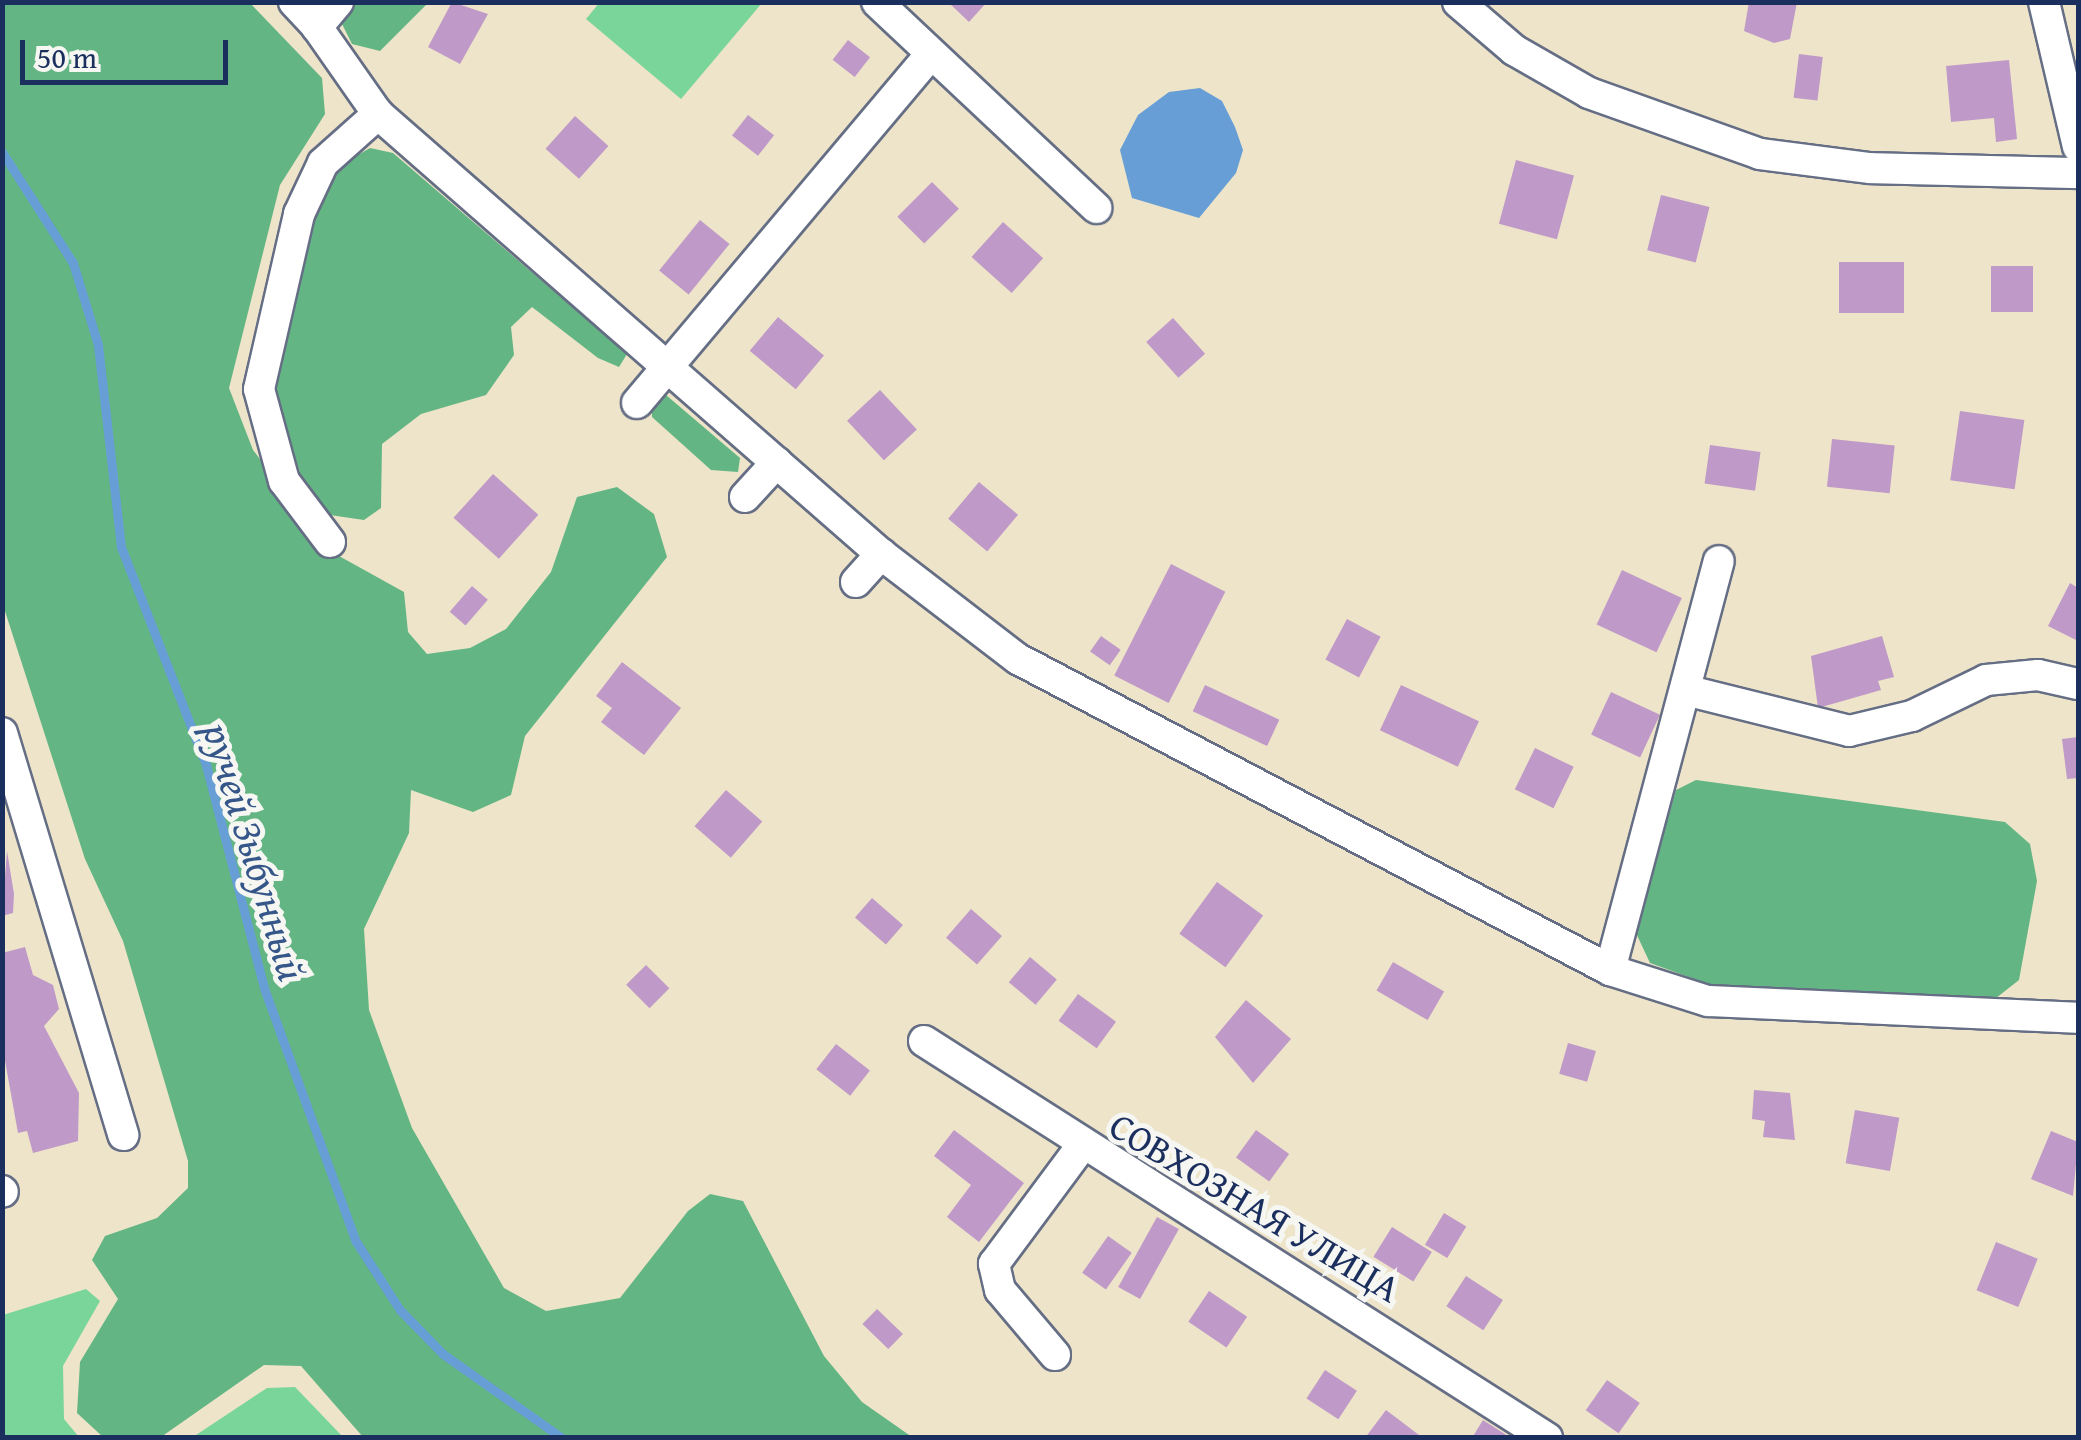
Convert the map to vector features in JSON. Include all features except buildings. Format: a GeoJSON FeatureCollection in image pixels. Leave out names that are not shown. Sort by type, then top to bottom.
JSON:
{"type":"FeatureCollection","features":[{"type":"Feature","properties":{"kind":"street"},"geometry":{"type":"LineString","coordinates":[[294,2],[318,27],[378,114],[672,362],[881,554],[1018,659],[1610,970],[1708,1001],[2078,1018]]}},
{"type":"Feature","properties":{"kind":"street"},"geometry":{"type":"LineString","coordinates":[[318,27],[338,2]]}},
{"type":"Feature","properties":{"kind":"street"},"geometry":{"type":"LineString","coordinates":[[877,2],[928,59],[1096,208]]}},
{"type":"Feature","properties":{"kind":"street"},"geometry":{"type":"LineString","coordinates":[[1458,2],[1514,50],[1588,93],[1760,154],[1870,168],[2078,173]]}},
{"type":"Feature","properties":{"kind":"street"},"geometry":{"type":"LineString","coordinates":[[2044,2],[2078,147]]}},
{"type":"Feature","properties":{"kind":"street"},"geometry":{"type":"LineString","coordinates":[[636,403],[928,59]]}},
{"type":"Feature","properties":{"kind":"street"},"geometry":{"type":"LineString","coordinates":[[330,542],[284,481],[258,389],[299,214],[323,163],[378,114]]}},
{"type":"Feature","properties":{"kind":"street"},"geometry":{"type":"LineString","coordinates":[[745,497],[777,462]]}},
{"type":"Feature","properties":{"kind":"street"},"geometry":{"type":"LineString","coordinates":[[856,582],[881,554]]}},
{"type":"Feature","properties":{"kind":"street"},"geometry":{"type":"LineString","coordinates":[[1610,970],[1690,691],[1719,561]]}},
{"type":"Feature","properties":{"kind":"street"},"geometry":{"type":"LineString","coordinates":[[1690,691],[1849,731],[1912,716],[1986,680],[2038,674],[2078,684]]}},
{"type":"Feature","properties":{"kind":"street"},"geometry":{"type":"LineString","coordinates":[[2,733],[123,1136]]}},
{"type":"Feature","properties":{"kind":"street","name":"СОВХОЗНАЯ УЛИЦА"},"geometry":{"type":"LineString","coordinates":[[924,1041],[1080,1148],[1547,1438]]}},
{"type":"Feature","properties":{"kind":"street"},"geometry":{"type":"LineString","coordinates":[[1055,1355],[1000,1290],[994,1264],[1080,1148]]}},
{"type":"Feature","properties":{"kind":"green space"},"geometry":{"type":"Polygon","coordinates":[[[600,2],[762,3],[681,99],[586,19],[600,2]]]}},
{"type":"Feature","properties":{"kind":"green space"},"geometry":{"type":"Polygon","coordinates":[[[3,3],[250,3],[322,78],[325,114],[280,185],[229,388],[253,450],[330,551],[404,592],[408,632],[427,654],[470,648],[506,629],[551,572],[577,497],[617,487],[654,514],[667,557],[525,736],[511,795],[473,812],[411,790],[409,833],[364,929],[369,1010],[412,1128],[504,1288],[546,1311],[620,1298],[688,1211],[710,1194],[743,1201],[824,1356],[862,1402],[912,1437],[363,1437],[301,1366],[264,1365],[161,1437],[103,1437],[77,1413],[80,1362],[118,1299],[92,1260],[105,1236],[157,1218],[188,1188],[188,1161],[123,941],[85,859],[3,605],[3,3]]]}},
{"type":"Feature","properties":{"kind":"green space"},"geometry":{"type":"Polygon","coordinates":[[[345,3],[428,3],[380,51],[352,44],[339,18],[345,3]]]}},
{"type":"Feature","properties":{"kind":"green space"},"geometry":{"type":"Polygon","coordinates":[[[370,148],[393,153],[627,354],[619,367],[598,358],[532,307],[511,327],[514,355],[486,395],[421,414],[382,444],[381,508],[364,520],[330,515],[301,477],[275,389],[316,205],[344,163],[370,148]]]}},
{"type":"Feature","properties":{"kind":"green space"},"geometry":{"type":"Polygon","coordinates":[[[666,395],[740,458],[738,472],[711,470],[652,417],[652,403],[666,395]]]}},
{"type":"Feature","properties":{"kind":"green space"},"geometry":{"type":"Polygon","coordinates":[[[1696,780],[2005,822],[2030,844],[2037,881],[2019,980],[1991,1002],[1711,985],[1650,963],[1635,931],[1676,790],[1696,780]]]}},
{"type":"Feature","properties":{"kind":"green space"},"geometry":{"type":"Polygon","coordinates":[[[86,1289],[100,1301],[63,1366],[64,1419],[79,1437],[3,1437],[3,1315],[86,1289]]]}},
{"type":"Feature","properties":{"kind":"green space"},"geometry":{"type":"Polygon","coordinates":[[[295,1387],[343,1437],[193,1437],[267,1388],[295,1387]]]}},
{"type":"Feature","properties":{"kind":"water"},"geometry":{"type":"Polygon","coordinates":[[[1200,88],[1222,101],[1243,150],[1236,173],[1199,218],[1132,198],[1120,150],[1138,115],[1169,92],[1200,88]]]}},
{"type":"Feature","properties":{"kind":"waterway","name":"ручей Зыбунный"},"geometry":{"type":"LineString","coordinates":[[2,152],[73,263],[98,345],[121,547],[206,765],[264,988],[355,1240],[400,1310],[443,1354],[562,1438]]}}]}
